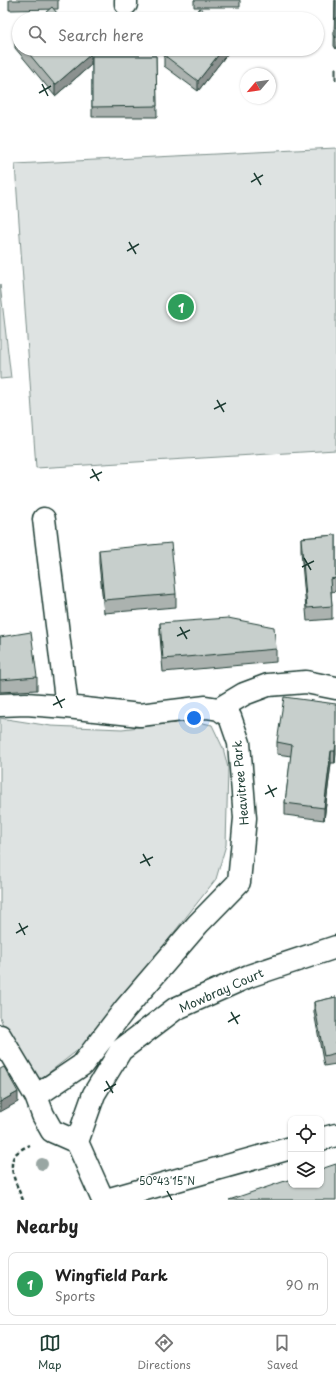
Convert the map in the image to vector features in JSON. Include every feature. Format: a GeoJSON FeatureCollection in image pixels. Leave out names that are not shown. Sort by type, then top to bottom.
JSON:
{"type":"FeatureCollection","features":[{"type":"Feature","properties":{"kind":"street"},"geometry":{"type":"LineString","coordinates":[[44,519],[67,707]]}},
{"type":"Feature","properties":{"kind":"street"},"geometry":{"type":"LineString","coordinates":[[0,705],[26,704],[140,715],[206,707],[219,709],[244,694],[268,685],[306,682],[336,688]]}},
{"type":"Feature","properties":{"kind":"street","name":"Heavitree Park"},"geometry":{"type":"LineString","coordinates":[[36,1096],[82,1065],[125,1009],[198,924],[239,882],[245,818],[239,743],[230,717],[219,709]]}},
{"type":"Feature","properties":{"kind":"street","name":"Mowbray Court"},"geometry":{"type":"LineString","coordinates":[[73,1140],[94,1094],[121,1050],[175,1009],[249,976],[336,947]]}},
{"type":"Feature","properties":{"kind":"street"},"geometry":{"type":"LineString","coordinates":[[0,1036],[36,1096],[43,1115],[52,1130],[73,1140],[105,1200],[288,1149]]}},
{"type":"Feature","properties":{"kind":"street"},"geometry":{"type":"LineString","coordinates":[[324,1138],[336,1135]]}},
{"type":"Feature","properties":{"kind":"path"},"geometry":{"type":"LineString","coordinates":[[24,1200],[12,1176],[12,1162],[16,1152],[30,1145],[56,1147],[73,1140]]}},
{"type":"Feature","properties":{"kind":"shaded area"},"geometry":{"type":"Polygon","coordinates":[[[336,148],[336,450],[36,468],[15,164],[336,148]]]}},
{"type":"Feature","properties":{"kind":"shaded area"},"geometry":{"type":"Polygon","coordinates":[[[0,284],[11,378],[0,379],[0,284]]]}},
{"type":"Feature","properties":{"kind":"shaded area"},"geometry":{"type":"Polygon","coordinates":[[[0,718],[51,726],[122,729],[194,721],[212,725],[223,748],[228,768],[226,845],[216,879],[87,1043],[47,1074],[35,1081],[4,1028],[0,1017],[0,718]]]}},
{"type":"Feature","properties":{"kind":"building"},"geometry":{"type":"Polygon","coordinates":[[[336,0],[336,38],[334,35],[336,0]]]}},
{"type":"Feature","properties":{"kind":"building"},"geometry":{"type":"Polygon","coordinates":[[[52,7],[56,12],[46,12],[52,7]]]}},
{"type":"Feature","properties":{"kind":"building"},"geometry":{"type":"Polygon","coordinates":[[[200,8],[205,12],[197,12],[200,8]]]}},
{"type":"Feature","properties":{"kind":"building"},"geometry":{"type":"Polygon","coordinates":[[[31,56],[89,56],[55,85],[31,56]]]}},
{"type":"Feature","properties":{"kind":"building"},"geometry":{"type":"Polygon","coordinates":[[[92,56],[156,56],[157,106],[92,107],[92,56]]]}},
{"type":"Feature","properties":{"kind":"building"},"geometry":{"type":"Polygon","coordinates":[[[165,56],[218,56],[198,81],[165,56]]]}},
{"type":"Feature","properties":{"kind":"building"},"geometry":{"type":"Polygon","coordinates":[[[336,535],[336,578],[330,579],[332,606],[307,608],[301,538],[336,535]]]}},
{"type":"Feature","properties":{"kind":"building"},"geometry":{"type":"Polygon","coordinates":[[[171,543],[176,594],[104,600],[99,550],[171,543]]]}},
{"type":"Feature","properties":{"kind":"building"},"geometry":{"type":"Polygon","coordinates":[[[228,618],[274,627],[276,649],[163,659],[160,623],[228,618]]]}},
{"type":"Feature","properties":{"kind":"building"},"geometry":{"type":"Polygon","coordinates":[[[31,632],[37,677],[0,680],[0,637],[31,632]]]}},
{"type":"Feature","properties":{"kind":"building"},"geometry":{"type":"Polygon","coordinates":[[[284,697],[336,704],[335,751],[331,751],[324,808],[285,803],[292,745],[277,742],[284,697]]]}},
{"type":"Feature","properties":{"kind":"building"},"geometry":{"type":"Polygon","coordinates":[[[336,997],[336,1053],[324,1056],[314,1002],[336,997]]]}},
{"type":"Feature","properties":{"kind":"building"},"geometry":{"type":"Polygon","coordinates":[[[4,1067],[18,1092],[0,1102],[0,1069],[4,1067]]]}},
{"type":"Feature","properties":{"kind":"building"},"geometry":{"type":"Polygon","coordinates":[[[336,1164],[336,1200],[229,1200],[288,1180],[288,1188],[324,1188],[324,1168],[336,1164]]]}},
{"type":"Feature","properties":{"kind":"place","name":"Wingfield Park"},"geometry":{"type":"Point","coordinates":[181,307]}}]}
